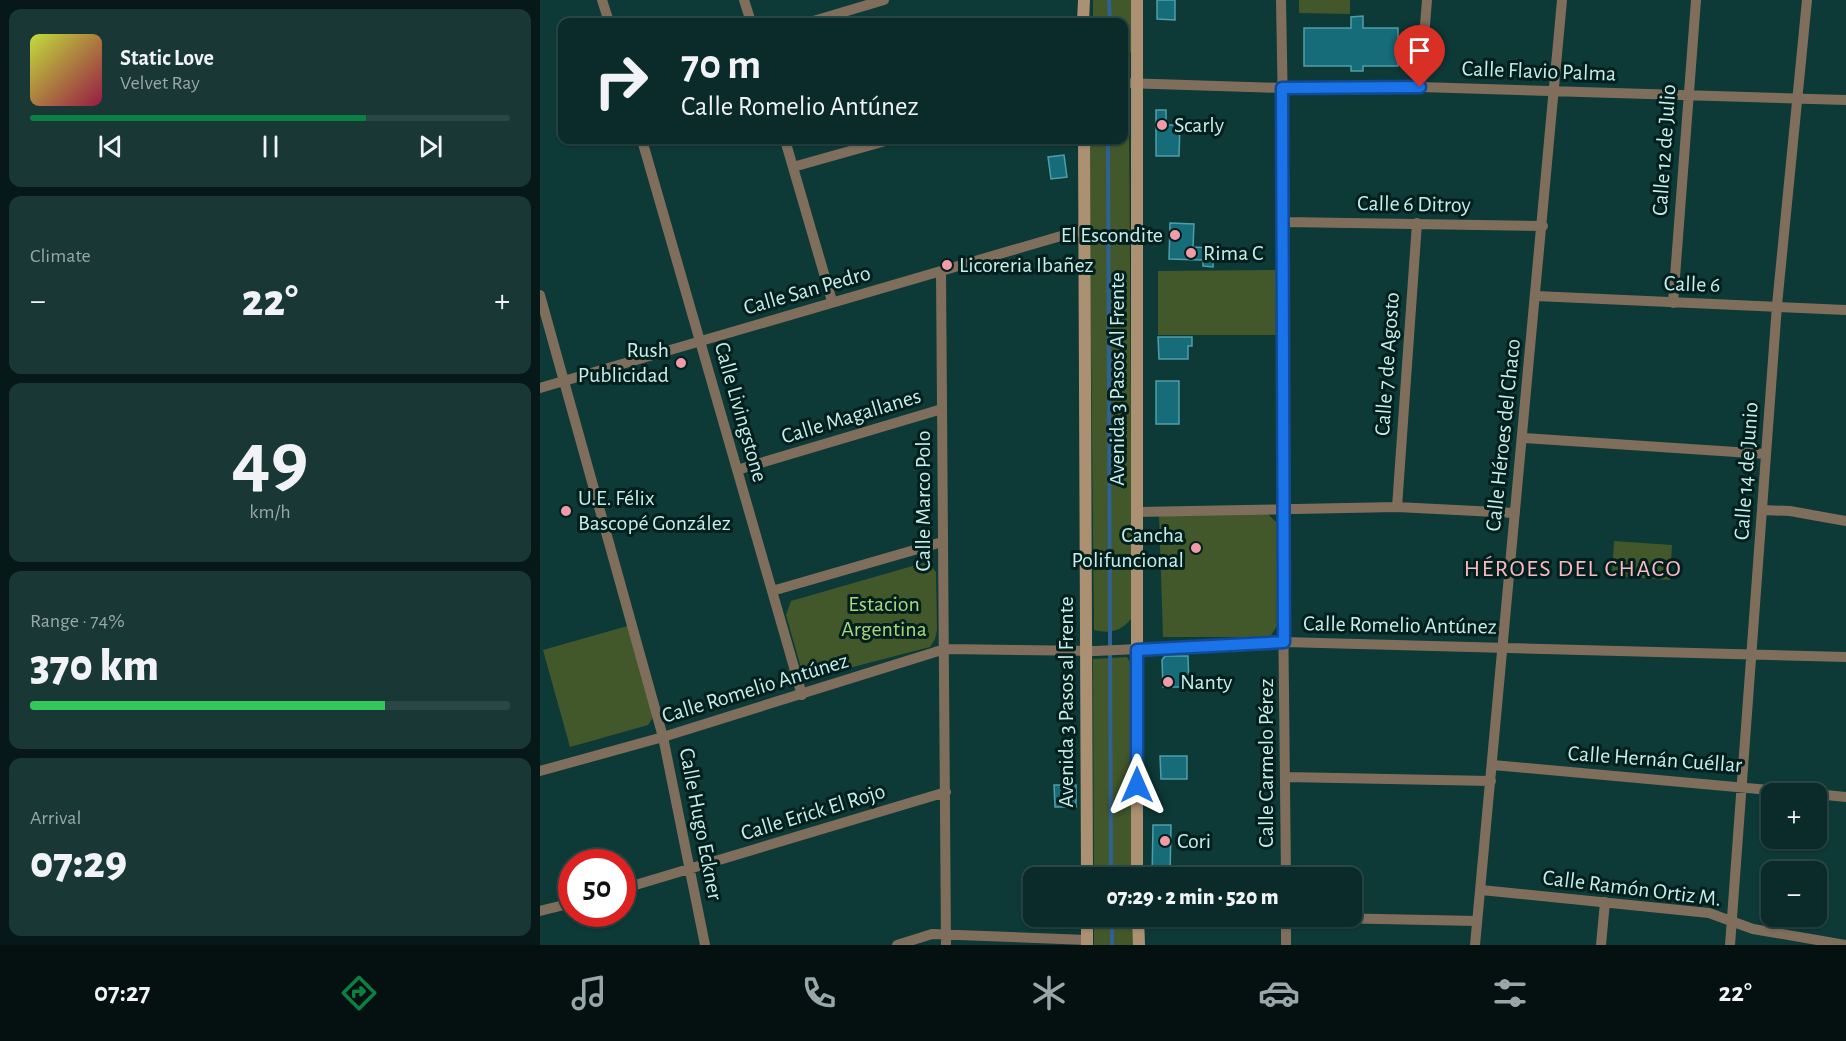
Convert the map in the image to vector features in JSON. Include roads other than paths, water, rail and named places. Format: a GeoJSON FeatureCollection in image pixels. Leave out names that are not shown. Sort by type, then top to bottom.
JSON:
{"type":"FeatureCollection","features":[{"type":"Feature","properties":{"kind":"main road"},"geometry":{"type":"LineString","coordinates":[[1083,18],[1084,0]]}},
{"type":"Feature","properties":{"kind":"main road","name":"Avenida 3 Pasos Al Frente"},"geometry":{"type":"LineString","coordinates":[[1131,650],[1137,512],[1137,0]]}},
{"type":"Feature","properties":{"kind":"main road","name":"Avenida 3 Pasos Al Frente"},"geometry":{"type":"LineString","coordinates":[[1084,144],[1086,274]]}},
{"type":"Feature","properties":{"kind":"main road","name":"Avenida 3 Pasos al Frente"},"geometry":{"type":"LineString","coordinates":[[1086,274],[1092,651],[1087,867]]}},
{"type":"Feature","properties":{"kind":"main road"},"geometry":{"type":"LineString","coordinates":[[1131,650],[1137,867]]}},
{"type":"Feature","properties":{"kind":"main road"},"geometry":{"type":"LineString","coordinates":[[1138,927],[1139,945]]}},
{"type":"Feature","properties":{"kind":"street"},"geometry":{"type":"LineString","coordinates":[[602,0],[608,18]]}},
{"type":"Feature","properties":{"kind":"street"},"geometry":{"type":"LineString","coordinates":[[744,0],[750,18]]}},
{"type":"Feature","properties":{"kind":"street"},"geometry":{"type":"LineString","coordinates":[[823,18],[884,0]]}},
{"type":"Feature","properties":{"kind":"street","name":"Calle Carmelo Pérez"},"geometry":{"type":"LineString","coordinates":[[1281,0],[1284,222],[1282,509],[1286,867]]}},
{"type":"Feature","properties":{"kind":"street"},"geometry":{"type":"LineString","coordinates":[[1420,87],[1427,0]]}},
{"type":"Feature","properties":{"kind":"street","name":"Calle Héroes del Chaco"},"geometry":{"type":"LineString","coordinates":[[1475,945],[1562,0]]}},
{"type":"Feature","properties":{"kind":"street","name":"Calle 12 de Julio"},"geometry":{"type":"LineString","coordinates":[[1673,303],[1687,94],[1696,0]]}},
{"type":"Feature","properties":{"kind":"street","name":"Calle 14 de Junio"},"geometry":{"type":"LineString","coordinates":[[1730,945],[1777,306],[1807,0]]}},
{"type":"Feature","properties":{"kind":"street","name":"Calle Flavio Palma"},"geometry":{"type":"LineString","coordinates":[[1128,83],[1282,88],[1420,87],[1846,100]]}},
{"type":"Feature","properties":{"kind":"street","name":"Calle Livingstone"},"geometry":{"type":"LineString","coordinates":[[643,144],[802,695]]}},
{"type":"Feature","properties":{"kind":"street"},"geometry":{"type":"LineString","coordinates":[[786,144],[832,301]]}},
{"type":"Feature","properties":{"kind":"street"},"geometry":{"type":"LineString","coordinates":[[793,167],[876,144]]}},
{"type":"Feature","properties":{"kind":"street","name":"Calle 6 Ditroy"},"geometry":{"type":"LineString","coordinates":[[1284,222],[1543,226]]}},
{"type":"Feature","properties":{"kind":"street","name":"Calle 7 de Agosto"},"geometry":{"type":"LineString","coordinates":[[1397,507],[1417,224]]}},
{"type":"Feature","properties":{"kind":"street","name":"Calle San Pedro"},"geometry":{"type":"LineString","coordinates":[[540,388],[1085,229]]}},
{"type":"Feature","properties":{"kind":"street","name":"Calle Marco Polo"},"geometry":{"type":"LineString","coordinates":[[941,272],[946,941]]}},
{"type":"Feature","properties":{"kind":"street","name":"Calle Hugo Eckner"},"geometry":{"type":"LineString","coordinates":[[540,295],[663,737],[705,945]]}},
{"type":"Feature","properties":{"kind":"street","name":"Calle 6"},"geometry":{"type":"LineString","coordinates":[[1536,296],[1846,310]]}},
{"type":"Feature","properties":{"kind":"street","name":"Calle Magallanes"},"geometry":{"type":"LineString","coordinates":[[737,470],[942,409]]}},
{"type":"Feature","properties":{"kind":"street"},"geometry":{"type":"LineString","coordinates":[[1522,438],[1766,454]]}},
{"type":"Feature","properties":{"kind":"street"},"geometry":{"type":"LineString","coordinates":[[1137,512],[1397,507],[1515,513]]}},
{"type":"Feature","properties":{"kind":"street"},"geometry":{"type":"LineString","coordinates":[[1762,510],[1790,511],[1846,521]]}},
{"type":"Feature","properties":{"kind":"street"},"geometry":{"type":"LineString","coordinates":[[772,591],[942,542]]}},
{"type":"Feature","properties":{"kind":"street","name":"Calle Romelio Antúnez"},"geometry":{"type":"LineString","coordinates":[[540,771],[663,737],[945,649],[1092,651],[1284,642],[1846,657]]}},
{"type":"Feature","properties":{"kind":"street","name":"Calle Hernán Cuéllar"},"geometry":{"type":"LineString","coordinates":[[1493,765],[1761,787]]}},
{"type":"Feature","properties":{"kind":"street"},"geometry":{"type":"LineString","coordinates":[[1286,777],[1491,781]]}},
{"type":"Feature","properties":{"kind":"street","name":"Calle Erick El Rojo"},"geometry":{"type":"LineString","coordinates":[[636,885],[946,792]]}},
{"type":"Feature","properties":{"kind":"street","name":"Calle Hernán Cuéllar"},"geometry":{"type":"LineString","coordinates":[[1827,795],[1846,797]]}},
{"type":"Feature","properties":{"kind":"street","name":"Calle Ramón Ortiz M."},"geometry":{"type":"LineString","coordinates":[[1481,890],[1709,913],[1753,929],[1846,945]]}},
{"type":"Feature","properties":{"kind":"street"},"geometry":{"type":"LineString","coordinates":[[1601,945],[1605,902]]}},
{"type":"Feature","properties":{"kind":"street"},"geometry":{"type":"LineString","coordinates":[[540,912],[558,907]]}},
{"type":"Feature","properties":{"kind":"street"},"geometry":{"type":"LineString","coordinates":[[1362,919],[1477,921]]}},
{"type":"Feature","properties":{"kind":"street"},"geometry":{"type":"LineString","coordinates":[[1286,927],[1286,945]]}},
{"type":"Feature","properties":{"kind":"street"},"geometry":{"type":"LineString","coordinates":[[897,945],[932,934],[946,941],[1087,942]]}},
{"type":"Feature","properties":{"kind":"waterway"},"geometry":{"type":"LineString","coordinates":[[1109,0],[1110,18]]}},
{"type":"Feature","properties":{"kind":"waterway"},"geometry":{"type":"LineString","coordinates":[[1108,144],[1111,867]]}},
{"type":"Feature","properties":{"kind":"waterway"},"geometry":{"type":"LineString","coordinates":[[1112,927],[1112,945]]}},
{"type":"Feature","properties":{"kind":"place","name":"Scarly"},"geometry":{"type":"Point","coordinates":[1162,125]}},
{"type":"Feature","properties":{"kind":"place","name":"El Escondite"},"geometry":{"type":"Point","coordinates":[1175,235]}},
{"type":"Feature","properties":{"kind":"place","name":"Rima C"},"geometry":{"type":"Point","coordinates":[1191,253]}},
{"type":"Feature","properties":{"kind":"place","name":"Licoreria Ibañez"},"geometry":{"type":"Point","coordinates":[947,265]}},
{"type":"Feature","properties":{"kind":"place","name":"Rush Publicidad"},"geometry":{"type":"Point","coordinates":[681,363]}},
{"type":"Feature","properties":{"kind":"place","name":"U.E. Félix Bascopé González"},"geometry":{"type":"Point","coordinates":[566,511]}},
{"type":"Feature","properties":{"kind":"place","name":"Cancha Polifuncional"},"geometry":{"type":"Point","coordinates":[1196,548]}},
{"type":"Feature","properties":{"kind":"place","name":"Nanty"},"geometry":{"type":"Point","coordinates":[1168,682]}},
{"type":"Feature","properties":{"kind":"place","name":"Cori"},"geometry":{"type":"Point","coordinates":[1165,841]}},
{"type":"Feature","properties":{"kind":"district","name":"HÉROES DEL CHACO"},"geometry":{"type":"Point","coordinates":[1573,569]}},
{"type":"Feature","properties":{"kind":"park label","name":"Estacion Argentina"},"geometry":{"type":"Point","coordinates":[884,616]}}]}
